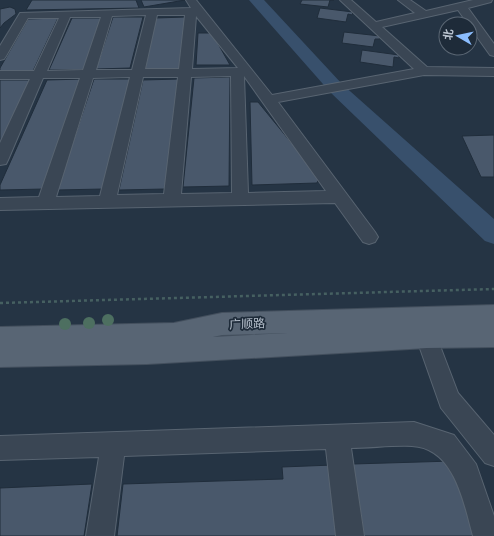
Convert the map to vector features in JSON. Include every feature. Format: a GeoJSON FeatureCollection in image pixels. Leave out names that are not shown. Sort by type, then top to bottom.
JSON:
{"type":"FeatureCollection","features":[{"type":"Feature","properties":{"kind":"main road","name":"广顺路"},"geometry":{"type":"LineString","coordinates":[[0,338],[174,334],[222,324],[494,316]]}},
{"type":"Feature","properties":{"kind":"main road","name":"广顺路"},"geometry":{"type":"LineString","coordinates":[[0,355],[147,352],[427,337],[494,336]]}},
{"type":"Feature","properties":{"kind":"street"},"geometry":{"type":"LineString","coordinates":[[345,0],[424,71]]}},
{"type":"Feature","properties":{"kind":"street"},"geometry":{"type":"LineString","coordinates":[[403,0],[424,14]]}},
{"type":"Feature","properties":{"kind":"street"},"geometry":{"type":"LineString","coordinates":[[374,26],[462,4],[487,0]]}},
{"type":"Feature","properties":{"kind":"street"},"geometry":{"type":"LineString","coordinates":[[462,4],[494,52]]}},
{"type":"Feature","properties":{"kind":"street"},"geometry":{"type":"LineString","coordinates":[[0,56],[5,38],[24,15],[152,12],[193,7]]}},
{"type":"Feature","properties":{"kind":"street"},"geometry":{"type":"LineString","coordinates":[[193,7],[243,72],[269,100],[369,237]]}},
{"type":"Feature","properties":{"kind":"street"},"geometry":{"type":"LineString","coordinates":[[172,200],[193,7]]}},
{"type":"Feature","properties":{"kind":"street"},"geometry":{"type":"LineString","coordinates":[[107,202],[152,12]]}},
{"type":"Feature","properties":{"kind":"street"},"geometry":{"type":"LineString","coordinates":[[45,203],[108,13]]}},
{"type":"Feature","properties":{"kind":"street"},"geometry":{"type":"LineString","coordinates":[[0,160],[66,14]]}},
{"type":"Feature","properties":{"kind":"street"},"geometry":{"type":"LineString","coordinates":[[269,100],[424,71],[494,72]]}},
{"type":"Feature","properties":{"kind":"street"},"geometry":{"type":"LineString","coordinates":[[0,75],[243,72]]}},
{"type":"Feature","properties":{"kind":"street"},"geometry":{"type":"LineString","coordinates":[[240,199],[243,72]]}},
{"type":"Feature","properties":{"kind":"street"},"geometry":{"type":"LineString","coordinates":[[0,204],[340,197]]}},
{"type":"Feature","properties":{"kind":"street"},"geometry":{"type":"LineString","coordinates":[[427,337],[449,400],[494,454]]}},
{"type":"Feature","properties":{"kind":"street"},"geometry":{"type":"LineString","coordinates":[[0,448],[414,434],[445,444],[467,473],[488,536]]}},
{"type":"Feature","properties":{"kind":"street"},"geometry":{"type":"LineString","coordinates":[[337,436],[350,536]]}},
{"type":"Feature","properties":{"kind":"street"},"geometry":{"type":"LineString","coordinates":[[100,536],[113,444]]}},
{"type":"Feature","properties":{"kind":"path"},"geometry":{"type":"LineString","coordinates":[[0,303],[494,290]]}},
{"type":"Feature","properties":{"kind":"building"},"geometry":{"type":"Polygon","coordinates":[[[32,0],[136,0],[139,8],[26,10],[32,0]]]}},
{"type":"Feature","properties":{"kind":"building"},"geometry":{"type":"Polygon","coordinates":[[[141,0],[185,0],[144,7],[141,0]]]}},
{"type":"Feature","properties":{"kind":"building"},"geometry":{"type":"Polygon","coordinates":[[[302,0],[330,0],[328,7],[300,4],[302,0]]]}},
{"type":"Feature","properties":{"kind":"building"},"geometry":{"type":"Polygon","coordinates":[[[10,7],[15,9],[16,14],[0,28],[0,9],[10,7]]]}},
{"type":"Feature","properties":{"kind":"building"},"geometry":{"type":"Polygon","coordinates":[[[320,8],[353,12],[352,15],[348,14],[346,22],[317,18],[320,8]]]}},
{"type":"Feature","properties":{"kind":"building"},"geometry":{"type":"Polygon","coordinates":[[[113,17],[143,17],[130,68],[96,69],[113,17]]]}},
{"type":"Feature","properties":{"kind":"building"},"geometry":{"type":"Polygon","coordinates":[[[186,17],[180,69],[145,69],[156,18],[186,17]]]}},
{"type":"Feature","properties":{"kind":"building"},"geometry":{"type":"Polygon","coordinates":[[[58,18],[33,71],[0,71],[0,68],[28,19],[58,18]]]}},
{"type":"Feature","properties":{"kind":"building"},"geometry":{"type":"Polygon","coordinates":[[[72,18],[103,18],[84,70],[49,70],[72,18]]]}},
{"type":"Feature","properties":{"kind":"building"},"geometry":{"type":"Polygon","coordinates":[[[344,32],[380,36],[380,39],[375,39],[373,47],[342,43],[344,32]]]}},
{"type":"Feature","properties":{"kind":"building"},"geometry":{"type":"Polygon","coordinates":[[[198,33],[212,33],[230,65],[196,65],[198,33]]]}},
{"type":"Feature","properties":{"kind":"building"},"geometry":{"type":"Polygon","coordinates":[[[362,50],[399,55],[399,58],[394,57],[393,67],[360,62],[362,50]]]}},
{"type":"Feature","properties":{"kind":"building"},"geometry":{"type":"Polygon","coordinates":[[[230,77],[229,186],[183,187],[194,78],[230,77]]]}},
{"type":"Feature","properties":{"kind":"building"},"geometry":{"type":"Polygon","coordinates":[[[84,79],[44,189],[0,190],[0,185],[47,80],[84,79]]]}},
{"type":"Feature","properties":{"kind":"building"},"geometry":{"type":"Polygon","coordinates":[[[94,79],[131,79],[103,189],[57,190],[94,79]]]}},
{"type":"Feature","properties":{"kind":"building"},"geometry":{"type":"Polygon","coordinates":[[[180,79],[165,189],[119,190],[143,80],[180,79]]]}},
{"type":"Feature","properties":{"kind":"building"},"geometry":{"type":"Polygon","coordinates":[[[0,80],[33,80],[0,148],[0,80]]]}},
{"type":"Feature","properties":{"kind":"building"},"geometry":{"type":"Polygon","coordinates":[[[250,102],[258,102],[316,173],[319,178],[317,183],[252,185],[250,102]]]}},
{"type":"Feature","properties":{"kind":"building"},"geometry":{"type":"Polygon","coordinates":[[[494,135],[494,177],[481,177],[462,136],[494,135]]]}},
{"type":"Feature","properties":{"kind":"building"},"geometry":{"type":"Polygon","coordinates":[[[453,461],[474,536],[364,536],[353,464],[453,461]]]}},
{"type":"Feature","properties":{"kind":"building"},"geometry":{"type":"Polygon","coordinates":[[[333,465],[342,536],[117,536],[123,484],[283,479],[282,467],[333,465]]]}},
{"type":"Feature","properties":{"kind":"building"},"geometry":{"type":"Polygon","coordinates":[[[92,484],[84,536],[0,536],[0,488],[92,484]]]}},
{"type":"Feature","properties":{"kind":"waterway"},"geometry":{"type":"LineString","coordinates":[[256,0],[336,88],[494,234]]}}]}
